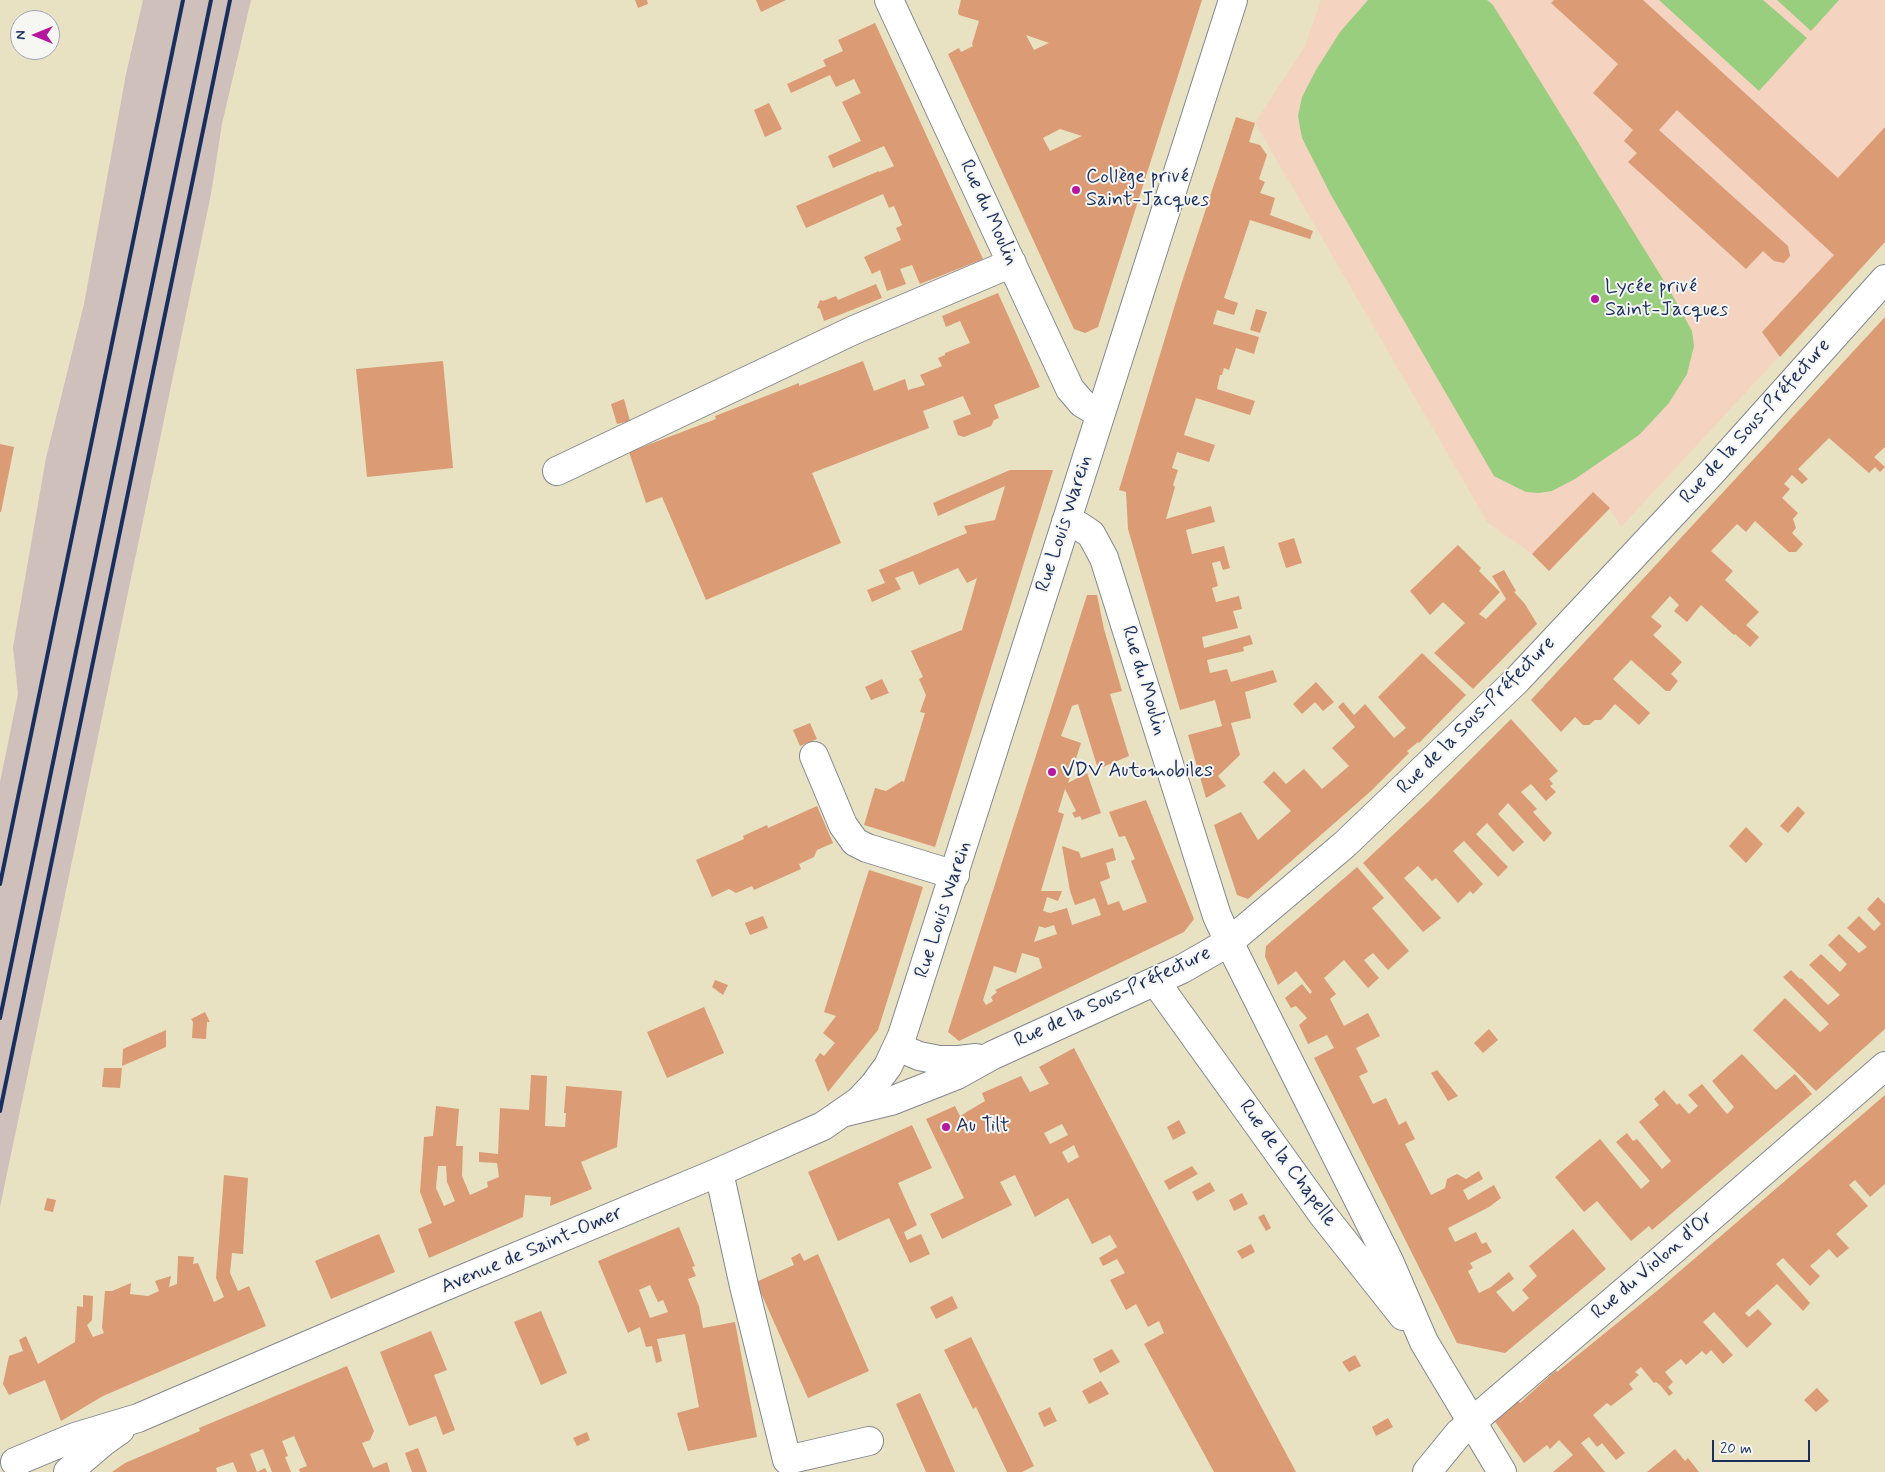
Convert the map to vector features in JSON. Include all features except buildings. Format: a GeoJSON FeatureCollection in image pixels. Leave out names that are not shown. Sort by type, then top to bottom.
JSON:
{"type":"FeatureCollection","features":[{"type":"Feature","properties":{"kind":"street","name":"Rue du Moulin"},"geometry":{"type":"LineString","coordinates":[[889,0],[1070,389],[1082,403],[1100,414]]}},
{"type":"Feature","properties":{"kind":"street","name":"Rue Louis Warein"},"geometry":{"type":"LineString","coordinates":[[898,1047],[955,875],[1100,414],[1234,0]]}},
{"type":"Feature","properties":{"kind":"street"},"geometry":{"type":"LineString","coordinates":[[557,471],[854,330],[1012,262]]}},
{"type":"Feature","properties":{"kind":"street","name":"Rue de la Sous-Préfecture"},"geometry":{"type":"LineString","coordinates":[[846,1112],[901,1098],[957,1074],[993,1054],[1156,982],[1199,961],[1229,942],[1344,845],[1517,680],[1712,472],[1885,279]]}},
{"type":"Feature","properties":{"kind":"street","name":"Rue du Moulin"},"geometry":{"type":"LineString","coordinates":[[1066,522],[1079,526],[1091,534],[1104,558],[1217,916],[1229,942]]}},
{"type":"Feature","properties":{"kind":"street"},"geometry":{"type":"LineString","coordinates":[[814,756],[843,825],[855,842],[867,848],[955,875]]}},
{"type":"Feature","properties":{"kind":"street","name":"Rue de la Chapelle"},"geometry":{"type":"LineString","coordinates":[[1229,942],[1389,1261],[1424,1342],[1502,1472]]}},
{"type":"Feature","properties":{"kind":"street","name":"Rue de la Chapelle"},"geometry":{"type":"LineString","coordinates":[[1156,982],[1323,1215],[1424,1342]]}},
{"type":"Feature","properties":{"kind":"street","name":"Rue de la Sous-Préfecture"},"geometry":{"type":"LineString","coordinates":[[898,1047],[919,1056],[939,1060],[960,1060],[993,1054]]}},
{"type":"Feature","properties":{"kind":"street","name":"Avenue de Saint-Omer"},"geometry":{"type":"LineString","coordinates":[[17,1467],[75,1437],[138,1418],[420,1297],[720,1172],[823,1126],[846,1112],[859,1101],[881,1077],[898,1047]]}},
{"type":"Feature","properties":{"kind":"street","name":"Rue du Violon d'Or"},"geometry":{"type":"LineString","coordinates":[[1427,1472],[1450,1443],[1471,1422],[1885,1066]]}},
{"type":"Feature","properties":{"kind":"street"},"geometry":{"type":"LineString","coordinates":[[720,1172],[744,1286],[787,1460],[869,1440]]}},
{"type":"Feature","properties":{"kind":"street","name":"Avenue de Saint-Omer"},"geometry":{"type":"LineString","coordinates":[[68,1472],[103,1442],[138,1418]]}},
{"type":"Feature","properties":{"kind":"shaded area"},"geometry":{"type":"Polygon","coordinates":[[[143,0],[251,0],[222,124],[211,194],[0,1207],[0,782],[18,694],[13,647],[46,458],[84,304],[126,74],[143,0]]]}},
{"type":"Feature","properties":{"kind":"shaded area","name":"Lycée privé Saint-Jacques"},"geometry":{"type":"Polygon","coordinates":[[[1321,0],[1885,0],[1885,242],[1621,527],[1610,509],[1549,571],[1532,554],[1488,523],[1255,123],[1305,46],[1321,0]]]}},
{"type":"Feature","properties":{"kind":"green space"},"geometry":{"type":"Polygon","coordinates":[[[1368,0],[1487,0],[1493,5],[1669,289],[1692,331],[1694,346],[1687,374],[1669,403],[1639,435],[1575,479],[1552,491],[1526,492],[1494,476],[1331,195],[1302,138],[1298,116],[1302,97],[1316,70],[1340,32],[1368,0]]]}},
{"type":"Feature","properties":{"kind":"green space"},"geometry":{"type":"Polygon","coordinates":[[[1659,0],[1763,0],[1807,38],[1759,91],[1659,0]]]}},
{"type":"Feature","properties":{"kind":"green space"},"geometry":{"type":"Polygon","coordinates":[[[1777,0],[1839,0],[1811,31],[1777,0]]]}},
{"type":"Feature","properties":{"kind":"railway"},"geometry":{"type":"LineString","coordinates":[[0,884],[183,0]]}},
{"type":"Feature","properties":{"kind":"railway"},"geometry":{"type":"LineString","coordinates":[[0,1018],[211,0]]}},
{"type":"Feature","properties":{"kind":"railway"},"geometry":{"type":"LineString","coordinates":[[0,1111],[230,0]]}},
{"type":"Feature","properties":{"kind":"place","name":"Collège privé Saint-Jacques"},"geometry":{"type":"Point","coordinates":[1076,190]}},
{"type":"Feature","properties":{"kind":"place","name":"Lycée privé Saint-Jacques"},"geometry":{"type":"Point","coordinates":[1595,299]}},
{"type":"Feature","properties":{"kind":"place","name":"VDV Automobiles"},"geometry":{"type":"Point","coordinates":[1052,772]}},
{"type":"Feature","properties":{"kind":"place","name":"Au Tilt"},"geometry":{"type":"Point","coordinates":[946,1127]}}]}
